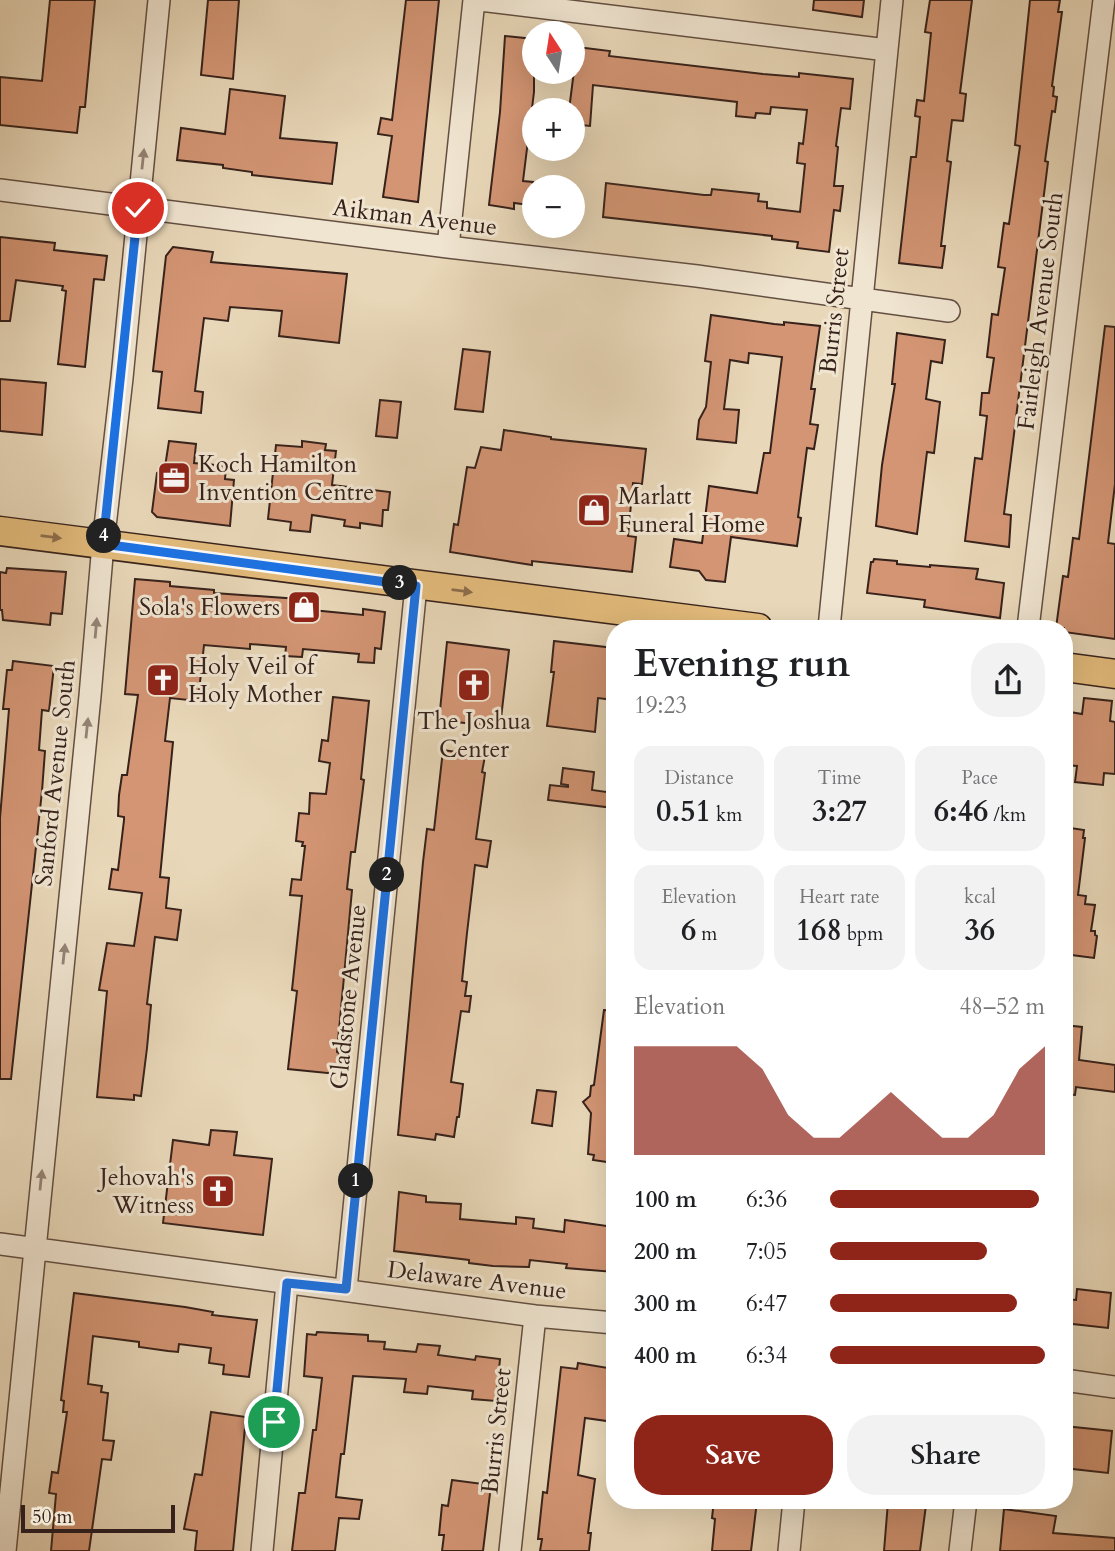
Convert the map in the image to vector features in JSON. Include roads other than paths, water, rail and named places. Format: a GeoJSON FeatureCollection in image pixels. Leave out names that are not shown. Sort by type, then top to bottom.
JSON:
{"type":"FeatureCollection","features":[{"type":"Feature","properties":{"kind":"main road"},"geometry":{"type":"LineString","coordinates":[[0,531],[680,620]]}},
{"type":"Feature","properties":{"kind":"main road"},"geometry":{"type":"LineString","coordinates":[[1073,668],[1115,674]]}},
{"type":"Feature","properties":{"kind":"street","name":"Sanford Avenue South"},"geometry":{"type":"LineString","coordinates":[[5,1551],[159,0]]}},
{"type":"Feature","properties":{"kind":"street"},"geometry":{"type":"LineString","coordinates":[[448,247],[474,0]]}},
{"type":"Feature","properties":{"kind":"street"},"geometry":{"type":"LineString","coordinates":[[480,0],[887,50]]}},
{"type":"Feature","properties":{"kind":"street","name":"Burris Street"},"geometry":{"type":"LineString","coordinates":[[830,620],[892,0]]}},
{"type":"Feature","properties":{"kind":"street","name":"Fairleigh Avenue South"},"geometry":{"type":"LineString","coordinates":[[1029,620],[1104,0]]}},
{"type":"Feature","properties":{"kind":"street","name":"Aikman Avenue"},"geometry":{"type":"LineString","coordinates":[[0,190],[697,276],[949,311]]}},
{"type":"Feature","properties":{"kind":"street","name":"Gladstone Avenue"},"geometry":{"type":"LineString","coordinates":[[346,1289],[416,586]]}},
{"type":"Feature","properties":{"kind":"street","name":"Delaware Avenue"},"geometry":{"type":"LineString","coordinates":[[0,1244],[535,1316],[606,1322]]}},
{"type":"Feature","properties":{"kind":"street"},"geometry":{"type":"LineString","coordinates":[[262,1551],[287,1283]]}},
{"type":"Feature","properties":{"kind":"street","name":"Burris Street"},"geometry":{"type":"LineString","coordinates":[[510,1551],[535,1316]]}},
{"type":"Feature","properties":{"kind":"street"},"geometry":{"type":"LineString","coordinates":[[1073,1381],[1115,1387]]}},
{"type":"Feature","properties":{"kind":"street"},"geometry":{"type":"LineString","coordinates":[[789,1551],[793,1509]]}},
{"type":"Feature","properties":{"kind":"street"},"geometry":{"type":"LineString","coordinates":[[960,1551],[965,1509]]}},
{"type":"Feature","properties":{"kind":"place","name":"Koch Hamilton Invention Centre"},"geometry":{"type":"Point","coordinates":[174,478]}},
{"type":"Feature","properties":{"kind":"place","name":"Marlatt Funeral Home"},"geometry":{"type":"Point","coordinates":[594,510]}},
{"type":"Feature","properties":{"kind":"place","name":"Sola's Flowers"},"geometry":{"type":"Point","coordinates":[304,607]}},
{"type":"Feature","properties":{"kind":"place","name":"Holy Veil of Holy Mother"},"geometry":{"type":"Point","coordinates":[163,680]}},
{"type":"Feature","properties":{"kind":"place","name":"The Joshua Center"},"geometry":{"type":"Point","coordinates":[474,685]}},
{"type":"Feature","properties":{"kind":"place","name":"Jehovah's Witness"},"geometry":{"type":"Point","coordinates":[218,1191]}}]}
